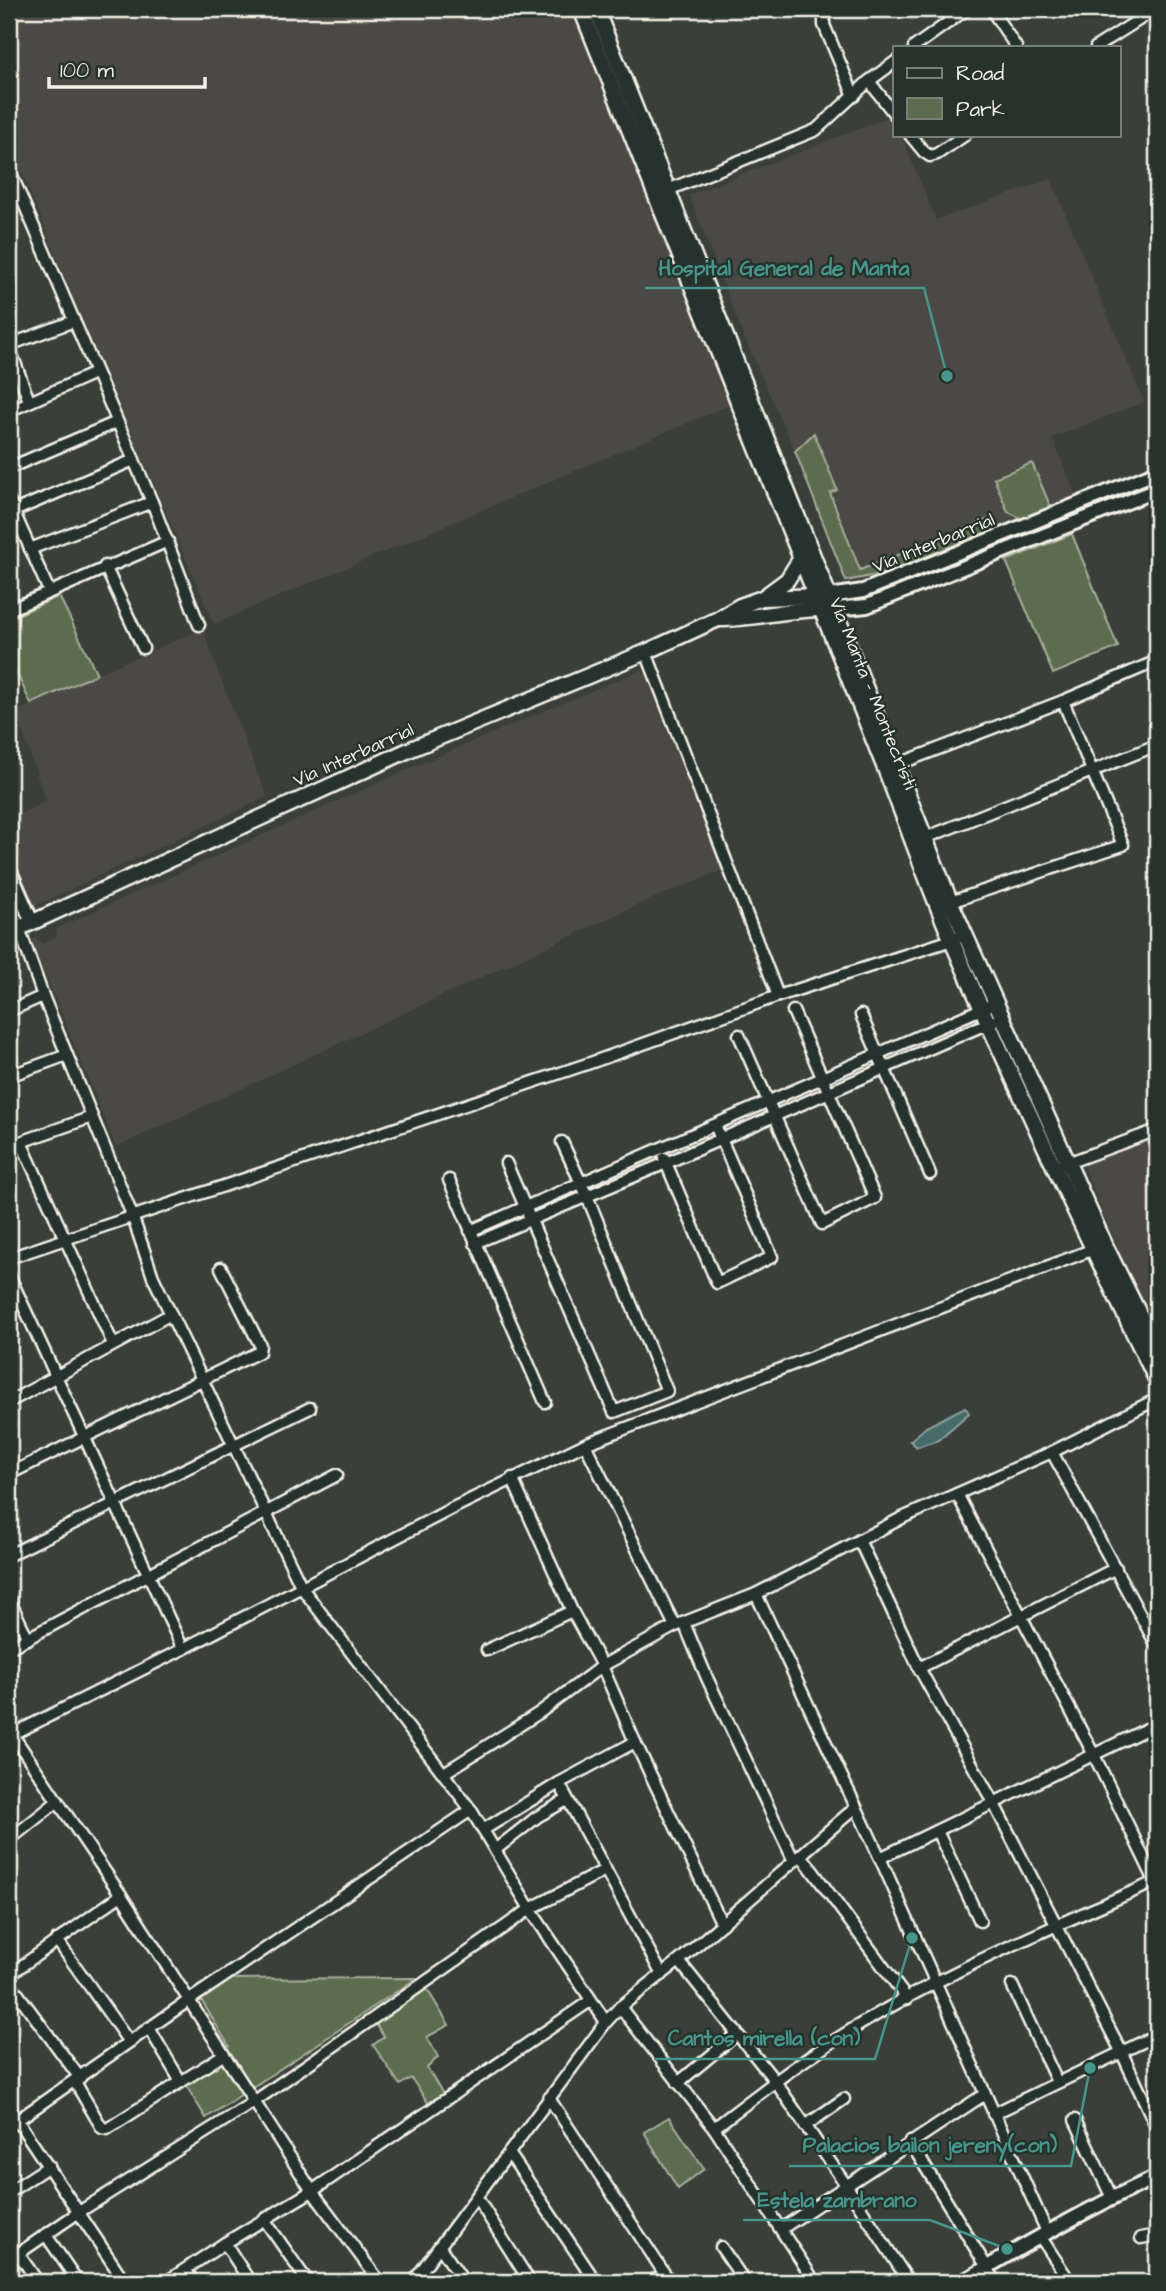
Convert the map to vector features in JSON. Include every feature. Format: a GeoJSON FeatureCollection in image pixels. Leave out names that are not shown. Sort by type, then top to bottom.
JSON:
{"type":"FeatureCollection","features":[{"type":"Feature","properties":{"kind":"main road","name":"Vía Manta - Montecristi"},"geometry":{"type":"LineString","coordinates":[[581,9],[662,192],[833,603],[890,767]]}},
{"type":"Feature","properties":{"kind":"main road","name":"Vía Manta - Montecristi"},"geometry":{"type":"LineString","coordinates":[[596,9],[799,561],[890,767],[958,938],[1157,1381]]}},
{"type":"Feature","properties":{"kind":"main road","name":"Vía Interbarrial"},"geometry":{"type":"LineString","coordinates":[[833,603],[1157,472]]}},
{"type":"Feature","properties":{"kind":"main road","name":"Vía Interbarrial"},"geometry":{"type":"LineString","coordinates":[[20,927],[411,748],[646,652],[740,606],[762,598],[867,606],[1157,490]]}},
{"type":"Feature","properties":{"kind":"main road"},"geometry":{"type":"LineString","coordinates":[[762,598],[787,580],[799,561]]}},
{"type":"Feature","properties":{"kind":"main road","name":"Vía Interbarrial"},"geometry":{"type":"LineString","coordinates":[[718,619],[740,619],[795,610],[816,602]]}},
{"type":"Feature","properties":{"kind":"main road"},"geometry":{"type":"LineString","coordinates":[[9,869],[20,927]]}},
{"type":"Feature","properties":{"kind":"main road"},"geometry":{"type":"LineString","coordinates":[[9,905],[20,927]]}},
{"type":"Feature","properties":{"kind":"main road","name":"Vía Manta - Montecristi"},"geometry":{"type":"LineString","coordinates":[[1099,1247],[1157,1350]]}},
{"type":"Feature","properties":{"kind":"main road"},"geometry":{"type":"LineString","coordinates":[[962,2282],[1112,2197],[1157,2177]]}},
{"type":"Feature","properties":{"kind":"street"},"geometry":{"type":"LineString","coordinates":[[827,9],[824,25],[854,96]]}},
{"type":"Feature","properties":{"kind":"street"},"geometry":{"type":"LineString","coordinates":[[915,46],[967,9]]}},
{"type":"Feature","properties":{"kind":"street"},"geometry":{"type":"LineString","coordinates":[[991,9],[1015,46]]}},
{"type":"Feature","properties":{"kind":"street"},"geometry":{"type":"LineString","coordinates":[[1098,46],[1156,9]]}},
{"type":"Feature","properties":{"kind":"street"},"geometry":{"type":"LineString","coordinates":[[662,192],[816,130],[869,81],[893,63]]}},
{"type":"Feature","properties":{"kind":"street"},"geometry":{"type":"LineString","coordinates":[[869,81],[893,112]]}},
{"type":"Feature","properties":{"kind":"street"},"geometry":{"type":"LineString","coordinates":[[911,136],[930,156],[964,136]]}},
{"type":"Feature","properties":{"kind":"street"},"geometry":{"type":"LineString","coordinates":[[9,169],[152,502],[199,625]]}},
{"type":"Feature","properties":{"kind":"street"},"geometry":{"type":"LineString","coordinates":[[29,401],[9,346],[74,321]]}},
{"type":"Feature","properties":{"kind":"street"},"geometry":{"type":"LineString","coordinates":[[9,411],[95,373]]}},
{"type":"Feature","properties":{"kind":"street"},"geometry":{"type":"LineString","coordinates":[[9,468],[117,422]]}},
{"type":"Feature","properties":{"kind":"street"},"geometry":{"type":"LineString","coordinates":[[14,511],[134,460]]}},
{"type":"Feature","properties":{"kind":"street"},"geometry":{"type":"LineString","coordinates":[[9,501],[49,591]]}},
{"type":"Feature","properties":{"kind":"street"},"geometry":{"type":"LineString","coordinates":[[30,549],[152,502]]}},
{"type":"Feature","properties":{"kind":"street"},"geometry":{"type":"LineString","coordinates":[[1010,532],[1016,547]]}},
{"type":"Feature","properties":{"kind":"street"},"geometry":{"type":"LineString","coordinates":[[9,610],[105,566],[168,541]]}},
{"type":"Feature","properties":{"kind":"street"},"geometry":{"type":"LineString","coordinates":[[105,566],[143,648]]}},
{"type":"Feature","properties":{"kind":"street"},"geometry":{"type":"LineString","coordinates":[[646,652],[778,996]]}},
{"type":"Feature","properties":{"kind":"street"},"geometry":{"type":"LineString","coordinates":[[890,767],[1063,701],[1157,661]]}},
{"type":"Feature","properties":{"kind":"street"},"geometry":{"type":"LineString","coordinates":[[944,904],[1123,845],[1063,701]]}},
{"type":"Feature","properties":{"kind":"street"},"geometry":{"type":"LineString","coordinates":[[920,840],[1157,746]]}},
{"type":"Feature","properties":{"kind":"street"},"geometry":{"type":"LineString","coordinates":[[20,927],[43,996],[132,1215],[153,1276],[302,1588],[471,1810],[530,1909],[606,2022]]}},
{"type":"Feature","properties":{"kind":"street"},"geometry":{"type":"LineString","coordinates":[[9,1258],[590,1063],[778,996],[958,938]]}},
{"type":"Feature","properties":{"kind":"street"},"geometry":{"type":"LineString","coordinates":[[9,1011],[43,996]]}},
{"type":"Feature","properties":{"kind":"street"},"geometry":{"type":"LineString","coordinates":[[470,1231],[989,1006]]}},
{"type":"Feature","properties":{"kind":"street"},"geometry":{"type":"LineString","coordinates":[[739,1035],[822,1224],[875,1198],[793,1011]]}},
{"type":"Feature","properties":{"kind":"street"},"geometry":{"type":"LineString","coordinates":[[861,1015],[930,1174]]}},
{"type":"Feature","properties":{"kind":"street"},"geometry":{"type":"LineString","coordinates":[[475,1242],[995,1021]]}},
{"type":"Feature","properties":{"kind":"street"},"geometry":{"type":"LineString","coordinates":[[925,1033],[931,1048]]}},
{"type":"Feature","properties":{"kind":"street"},"geometry":{"type":"LineString","coordinates":[[9,1076],[67,1055]]}},
{"type":"Feature","properties":{"kind":"street"},"geometry":{"type":"LineString","coordinates":[[9,1146],[92,1117]]}},
{"type":"Feature","properties":{"kind":"street"},"geometry":{"type":"LineString","coordinates":[[660,1149],[717,1283],[772,1257],[715,1125]]}},
{"type":"Feature","properties":{"kind":"street"},"geometry":{"type":"LineString","coordinates":[[1061,1166],[1157,1130]]}},
{"type":"Feature","properties":{"kind":"street"},"geometry":{"type":"LineString","coordinates":[[20,1142],[113,1344]]}},
{"type":"Feature","properties":{"kind":"street"},"geometry":{"type":"LineString","coordinates":[[506,1163],[614,1412],[667,1391],[562,1142]]}},
{"type":"Feature","properties":{"kind":"street"},"geometry":{"type":"LineString","coordinates":[[449,1181],[545,1402]]}},
{"type":"Feature","properties":{"kind":"street"},"geometry":{"type":"LineString","coordinates":[[377,2281],[312,2190],[121,1895],[10,1733],[183,1650],[512,1478],[585,1444],[1099,1247]]}},
{"type":"Feature","properties":{"kind":"street"},"geometry":{"type":"LineString","coordinates":[[9,1474],[259,1352],[260,1349],[221,1268]]}},
{"type":"Feature","properties":{"kind":"street"},"geometry":{"type":"LineString","coordinates":[[9,1275],[183,1650]]}},
{"type":"Feature","properties":{"kind":"street"},"geometry":{"type":"LineString","coordinates":[[9,1402],[171,1314]]}},
{"type":"Feature","properties":{"kind":"street"},"geometry":{"type":"LineString","coordinates":[[444,1773],[539,1713],[602,1666],[680,1624],[756,1594],[859,1540],[1052,1452],[1157,1399]]}},
{"type":"Feature","properties":{"kind":"street"},"geometry":{"type":"LineString","coordinates":[[9,1555],[310,1408]]}},
{"type":"Feature","properties":{"kind":"street"},"geometry":{"type":"LineString","coordinates":[[585,1444],[680,1624],[797,1858],[906,1999]]}},
{"type":"Feature","properties":{"kind":"street"},"geometry":{"type":"LineString","coordinates":[[1052,1452],[1157,1646]]}},
{"type":"Feature","properties":{"kind":"street"},"geometry":{"type":"LineString","coordinates":[[9,1648],[337,1475]]}},
{"type":"Feature","properties":{"kind":"street"},"geometry":{"type":"LineString","coordinates":[[512,1478],[572,1611],[602,1666],[635,1742],[722,1923]]}},
{"type":"Feature","properties":{"kind":"street"},"geometry":{"type":"LineString","coordinates":[[713,2128],[775,2081],[843,2035],[906,1999],[1056,1925],[1157,1883],[1094,1755],[957,1494]]}},
{"type":"Feature","properties":{"kind":"street"},"geometry":{"type":"LineString","coordinates":[[859,1540],[919,1668],[994,1804],[1121,2051],[1157,2128]]}},
{"type":"Feature","properties":{"kind":"street"},"geometry":{"type":"LineString","coordinates":[[919,1668],[1116,1568]]}},
{"type":"Feature","properties":{"kind":"street"},"geometry":{"type":"LineString","coordinates":[[756,1594],[880,1858],[1044,2234],[1070,2282]]}},
{"type":"Feature","properties":{"kind":"street"},"geometry":{"type":"LineString","coordinates":[[9,1599],[28,1639]]}},
{"type":"Feature","properties":{"kind":"street"},"geometry":{"type":"LineString","coordinates":[[487,1650],[572,1611]]}},
{"type":"Feature","properties":{"kind":"street"},"geometry":{"type":"LineString","coordinates":[[880,1858],[1157,1724]]}},
{"type":"Feature","properties":{"kind":"street"},"geometry":{"type":"LineString","coordinates":[[483,1830],[559,1783],[635,1742]]}},
{"type":"Feature","properties":{"kind":"street"},"geometry":{"type":"LineString","coordinates":[[559,1783],[662,1975]]}},
{"type":"Feature","properties":{"kind":"street"},"geometry":{"type":"LineString","coordinates":[[495,1850],[537,1817],[567,1800]]}},
{"type":"Feature","properties":{"kind":"street"},"geometry":{"type":"LineString","coordinates":[[9,1840],[58,1801]]}},
{"type":"Feature","properties":{"kind":"street"},"geometry":{"type":"LineString","coordinates":[[413,2282],[606,2022],[620,2007],[679,1961],[856,1807]]}},
{"type":"Feature","properties":{"kind":"street"},"geometry":{"type":"LineString","coordinates":[[13,2123],[471,1810]]}},
{"type":"Feature","properties":{"kind":"street"},"geometry":{"type":"LineString","coordinates":[[937,1831],[980,1921]]}},
{"type":"Feature","properties":{"kind":"street"},"geometry":{"type":"LineString","coordinates":[[9,2260],[79,2212],[255,2101],[530,1909],[605,1870]]}},
{"type":"Feature","properties":{"kind":"street"},"geometry":{"type":"LineString","coordinates":[[9,1975],[121,1895]]}},
{"type":"Feature","properties":{"kind":"street"},"geometry":{"type":"LineString","coordinates":[[57,1940],[129,2042]]}},
{"type":"Feature","properties":{"kind":"street"},"geometry":{"type":"LineString","coordinates":[[679,1961],[775,2081],[909,2282]]}},
{"type":"Feature","properties":{"kind":"street"},"geometry":{"type":"LineString","coordinates":[[9,1982],[77,2080],[102,2128],[107,2129],[223,2055]]}},
{"type":"Feature","properties":{"kind":"street"},"geometry":{"type":"LineString","coordinates":[[1012,1984],[1057,2082]]}},
{"type":"Feature","properties":{"kind":"street"},"geometry":{"type":"LineString","coordinates":[[166,2282],[312,2190],[590,2001]]}},
{"type":"Feature","properties":{"kind":"street"},"geometry":{"type":"LineString","coordinates":[[620,2007],[713,2128],[815,2282]]}},
{"type":"Feature","properties":{"kind":"street"},"geometry":{"type":"LineString","coordinates":[[149,2028],[181,2082]]}},
{"type":"Feature","properties":{"kind":"street"},"geometry":{"type":"LineString","coordinates":[[678,2083],[737,2034]]}},
{"type":"Feature","properties":{"kind":"street"},"geometry":{"type":"LineString","coordinates":[[993,2114],[1157,2035]]}},
{"type":"Feature","properties":{"kind":"street"},"geometry":{"type":"LineString","coordinates":[[781,2229],[985,2094]]}},
{"type":"Feature","properties":{"kind":"street"},"geometry":{"type":"LineString","coordinates":[[549,2098],[667,2278],[651,2282]]}},
{"type":"Feature","properties":{"kind":"street"},"geometry":{"type":"LineString","coordinates":[[805,2126],[844,2099]]}},
{"type":"Feature","properties":{"kind":"street"},"geometry":{"type":"LineString","coordinates":[[9,2108],[13,2123],[49,2166],[125,2282]]}},
{"type":"Feature","properties":{"kind":"street"},"geometry":{"type":"LineString","coordinates":[[1075,2120],[1112,2197]]}},
{"type":"Feature","properties":{"kind":"street"},"geometry":{"type":"LineString","coordinates":[[910,2142],[996,2282]]}},
{"type":"Feature","properties":{"kind":"street"},"geometry":{"type":"LineString","coordinates":[[509,2153],[596,2282]]}},
{"type":"Feature","properties":{"kind":"street"},"geometry":{"type":"LineString","coordinates":[[9,2192],[49,2166]]}},
{"type":"Feature","properties":{"kind":"street"},"geometry":{"type":"LineString","coordinates":[[477,2197],[530,2282]]}},
{"type":"Feature","properties":{"kind":"street"},"geometry":{"type":"LineString","coordinates":[[264,2220],[307,2282]]}},
{"type":"Feature","properties":{"kind":"street"},"geometry":{"type":"LineString","coordinates":[[46,2235],[78,2282]]}},
{"type":"Feature","properties":{"kind":"street"},"geometry":{"type":"LineString","coordinates":[[1141,2238],[1157,2235]]}},
{"type":"Feature","properties":{"kind":"street"},"geometry":{"type":"LineString","coordinates":[[225,2243],[250,2282]]}},
{"type":"Feature","properties":{"kind":"street"},"geometry":{"type":"LineString","coordinates":[[440,2247],[464,2282]]}},
{"type":"Feature","properties":{"kind":"street"},"geometry":{"type":"LineString","coordinates":[[721,2247],[745,2282]]}},
{"type":"Feature","properties":{"kind":"street"},"geometry":{"type":"LineString","coordinates":[[18,2253],[38,2282]]}},
{"type":"Feature","properties":{"kind":"street"},"geometry":{"type":"LineString","coordinates":[[185,2270],[194,2282]]}},
{"type":"Feature","properties":{"kind":"shaded area"},"geometry":{"type":"Polygon","coordinates":[[[9,9],[577,9],[732,404],[214,624],[67,283],[9,140],[9,9]]]}},
{"type":"Feature","properties":{"kind":"shaded area"},"geometry":{"type":"Polygon","coordinates":[[[893,115],[893,136],[901,136],[936,220],[1051,179],[1144,402],[1052,438],[1077,497],[886,573],[846,581],[795,451],[743,335],[689,195],[893,115]]]}},
{"type":"Feature","properties":{"kind":"shaded area"},"geometry":{"type":"Polygon","coordinates":[[[203,629],[267,797],[33,907],[30,906],[9,858],[9,819],[46,802],[16,712],[203,629]]]}},
{"type":"Feature","properties":{"kind":"shaded area"},"geometry":{"type":"Polygon","coordinates":[[[643,669],[722,870],[635,906],[116,1147],[31,940],[36,938],[43,943],[56,937],[57,928],[411,768],[643,669]]]}},
{"type":"Feature","properties":{"kind":"shaded area"},"geometry":{"type":"Polygon","coordinates":[[[1157,1128],[1157,1341],[1079,1156],[1157,1128]]]}},
{"type":"Feature","properties":{"kind":"green space"},"geometry":{"type":"Polygon","coordinates":[[[814,433],[837,490],[830,493],[860,570],[989,519],[991,525],[995,524],[990,532],[886,573],[846,581],[795,451],[814,433]]]}},
{"type":"Feature","properties":{"kind":"green space"},"geometry":{"type":"Polygon","coordinates":[[[1032,463],[1051,508],[1023,519],[1008,512],[994,478],[1032,463]]]}},
{"type":"Feature","properties":{"kind":"green space"},"geometry":{"type":"Polygon","coordinates":[[[1072,534],[1118,647],[1053,674],[1006,561],[1072,534]]]}},
{"type":"Feature","properties":{"kind":"green space"},"geometry":{"type":"Polygon","coordinates":[[[59,596],[97,674],[31,704],[9,657],[9,619],[59,596]]]}},
{"type":"Feature","properties":{"kind":"green space"},"geometry":{"type":"Polygon","coordinates":[[[417,1978],[206,2118],[181,2077],[229,2046],[197,1993],[221,1979],[417,1978]]]}},
{"type":"Feature","properties":{"kind":"green space"},"geometry":{"type":"Polygon","coordinates":[[[422,1981],[449,2025],[427,2037],[438,2057],[427,2068],[443,2094],[429,2104],[411,2078],[400,2085],[373,2045],[384,2037],[370,2014],[422,1981]]]}},
{"type":"Feature","properties":{"kind":"green space"},"geometry":{"type":"Polygon","coordinates":[[[669,2117],[704,2169],[678,2189],[644,2132],[669,2117]]]}},
{"type":"Feature","properties":{"kind":"water"},"geometry":{"type":"Polygon","coordinates":[[[965,1407],[969,1413],[938,1440],[917,1447],[910,1441],[926,1427],[965,1407]]]}},
{"type":"Feature","properties":{"kind":"place","name":"Hospital General de Manta"},"geometry":{"type":"Point","coordinates":[947,376]}},
{"type":"Feature","properties":{"kind":"place","name":"Cantos mirella (con)"},"geometry":{"type":"Point","coordinates":[912,1938]}},
{"type":"Feature","properties":{"kind":"place","name":"Palacios bailon jereny(con)"},"geometry":{"type":"Point","coordinates":[1090,2068]}},
{"type":"Feature","properties":{"kind":"place","name":"Estela zambrano"},"geometry":{"type":"Point","coordinates":[1007,2249]}}]}
